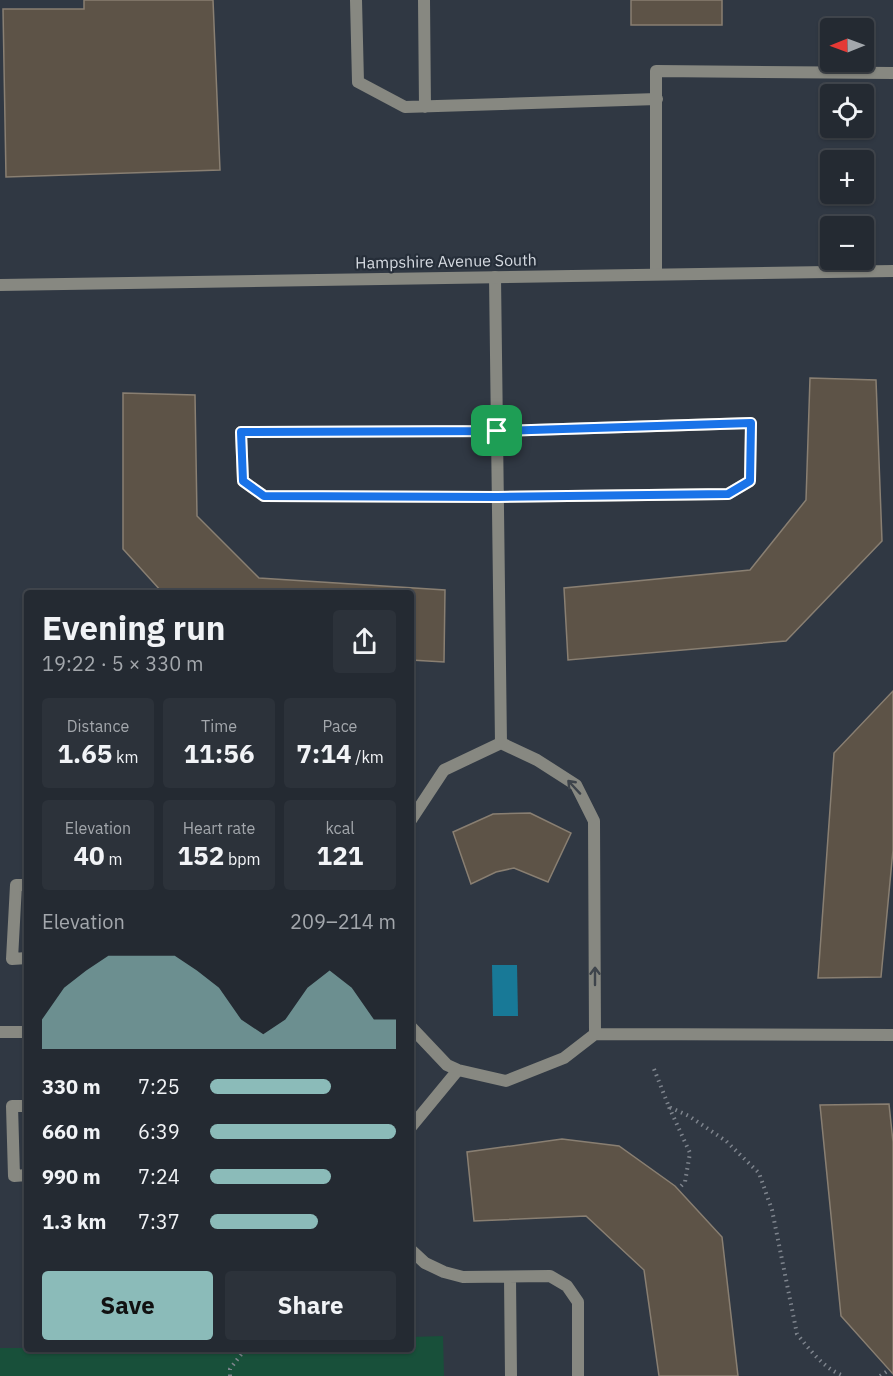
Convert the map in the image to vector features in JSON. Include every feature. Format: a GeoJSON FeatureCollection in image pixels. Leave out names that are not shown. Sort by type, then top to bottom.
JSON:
{"type":"FeatureCollection","features":[{"type":"Feature","properties":{"kind":"street"},"geometry":{"type":"LineString","coordinates":[[356,0],[358,82],[405,107],[657,99]]}},
{"type":"Feature","properties":{"kind":"street"},"geometry":{"type":"LineString","coordinates":[[424,0],[425,107]]}},
{"type":"Feature","properties":{"kind":"street"},"geometry":{"type":"LineString","coordinates":[[656,274],[656,71],[893,72]]}},
{"type":"Feature","properties":{"kind":"street","name":"Hampshire Avenue South"},"geometry":{"type":"LineString","coordinates":[[0,285],[893,271]]}},
{"type":"Feature","properties":{"kind":"street"},"geometry":{"type":"LineString","coordinates":[[495,277],[501,743]]}},
{"type":"Feature","properties":{"kind":"street"},"geometry":{"type":"LineString","coordinates":[[751,423],[750,481],[728,494],[498,497],[264,496],[243,481],[241,432],[497,431],[751,423]]}},
{"type":"Feature","properties":{"kind":"street"},"geometry":{"type":"LineString","coordinates":[[414,815],[444,770],[501,743]]}},
{"type":"Feature","properties":{"kind":"street"},"geometry":{"type":"LineString","coordinates":[[501,743],[537,760],[576,785],[594,821],[595,1034]]}},
{"type":"Feature","properties":{"kind":"street"},"geometry":{"type":"LineString","coordinates":[[24,885],[16,885],[12,958],[24,958]]}},
{"type":"Feature","properties":{"kind":"street"},"geometry":{"type":"LineString","coordinates":[[414,1030],[447,1065],[458,1070],[506,1081],[564,1058],[595,1034],[893,1035]]}},
{"type":"Feature","properties":{"kind":"street"},"geometry":{"type":"LineString","coordinates":[[0,1032],[24,1032]]}},
{"type":"Feature","properties":{"kind":"street"},"geometry":{"type":"LineString","coordinates":[[414,1123],[458,1070]]}},
{"type":"Feature","properties":{"kind":"street"},"geometry":{"type":"LineString","coordinates":[[24,1106],[12,1106],[14,1176],[24,1175]]}},
{"type":"Feature","properties":{"kind":"street"},"geometry":{"type":"LineString","coordinates":[[414,1253],[425,1263],[444,1272],[463,1277],[550,1276],[567,1286],[578,1302],[578,1376]]}},
{"type":"Feature","properties":{"kind":"street"},"geometry":{"type":"LineString","coordinates":[[510,1278],[511,1376]]}},
{"type":"Feature","properties":{"kind":"path"},"geometry":{"type":"LineString","coordinates":[[654,1069],[690,1153],[685,1182],[678,1189]]}},
{"type":"Feature","properties":{"kind":"path"},"geometry":{"type":"LineString","coordinates":[[669,1107],[689,1116],[726,1140],[759,1173],[772,1210],[797,1334],[809,1350],[835,1373],[844,1376]]}},
{"type":"Feature","properties":{"kind":"path"},"geometry":{"type":"LineString","coordinates":[[230,1376],[230,1369],[243,1352]]}},
{"type":"Feature","properties":{"kind":"path"},"geometry":{"type":"LineString","coordinates":[[880,1376],[889,1370]]}},
{"type":"Feature","properties":{"kind":"green space"},"geometry":{"type":"Polygon","coordinates":[[[443,1336],[444,1376],[0,1376],[0,1348],[24,1348],[24,1352],[414,1352],[414,1337],[443,1336]]]}},
{"type":"Feature","properties":{"kind":"water"},"geometry":{"type":"Polygon","coordinates":[[[492,965],[517,965],[518,1016],[493,1016],[492,965]]]}},
{"type":"Feature","properties":{"kind":"building"},"geometry":{"type":"Polygon","coordinates":[[[84,0],[213,0],[220,170],[6,177],[3,9],[84,9],[84,0]]]}},
{"type":"Feature","properties":{"kind":"building"},"geometry":{"type":"Polygon","coordinates":[[[631,0],[722,0],[722,25],[631,25],[631,0]]]}},
{"type":"Feature","properties":{"kind":"building"},"geometry":{"type":"Polygon","coordinates":[[[810,378],[876,380],[882,541],[786,641],[568,660],[564,588],[750,570],[806,500],[810,378]]]}},
{"type":"Feature","properties":{"kind":"building"},"geometry":{"type":"Polygon","coordinates":[[[123,393],[195,395],[197,516],[259,578],[445,590],[444,662],[414,660],[414,590],[160,590],[123,549],[123,393]]]}},
{"type":"Feature","properties":{"kind":"building"},"geometry":{"type":"Polygon","coordinates":[[[893,691],[893,850],[881,977],[818,978],[834,753],[893,691]]]}},
{"type":"Feature","properties":{"kind":"building"},"geometry":{"type":"Polygon","coordinates":[[[530,813],[571,833],[548,882],[514,868],[496,872],[471,884],[453,832],[493,814],[530,813]]]}},
{"type":"Feature","properties":{"kind":"building"},"geometry":{"type":"Polygon","coordinates":[[[889,1104],[893,1142],[893,1374],[841,1316],[820,1105],[889,1104]]]}},
{"type":"Feature","properties":{"kind":"building"},"geometry":{"type":"Polygon","coordinates":[[[562,1139],[619,1146],[675,1186],[722,1237],[738,1376],[659,1376],[644,1270],[586,1216],[474,1221],[467,1152],[562,1139]]]}},
{"type":"Feature","properties":{"kind":"building"},"geometry":{"type":"Polygon","coordinates":[[[23,1243],[24,1243],[24,1313],[23,1243]]]}},
{"type":"Feature","properties":{"kind":"route"},"geometry":{"type":"LineString","coordinates":[[751,423],[750,481],[728,494],[498,497],[264,496],[243,481],[241,432],[497,431],[751,423]]}}]}
